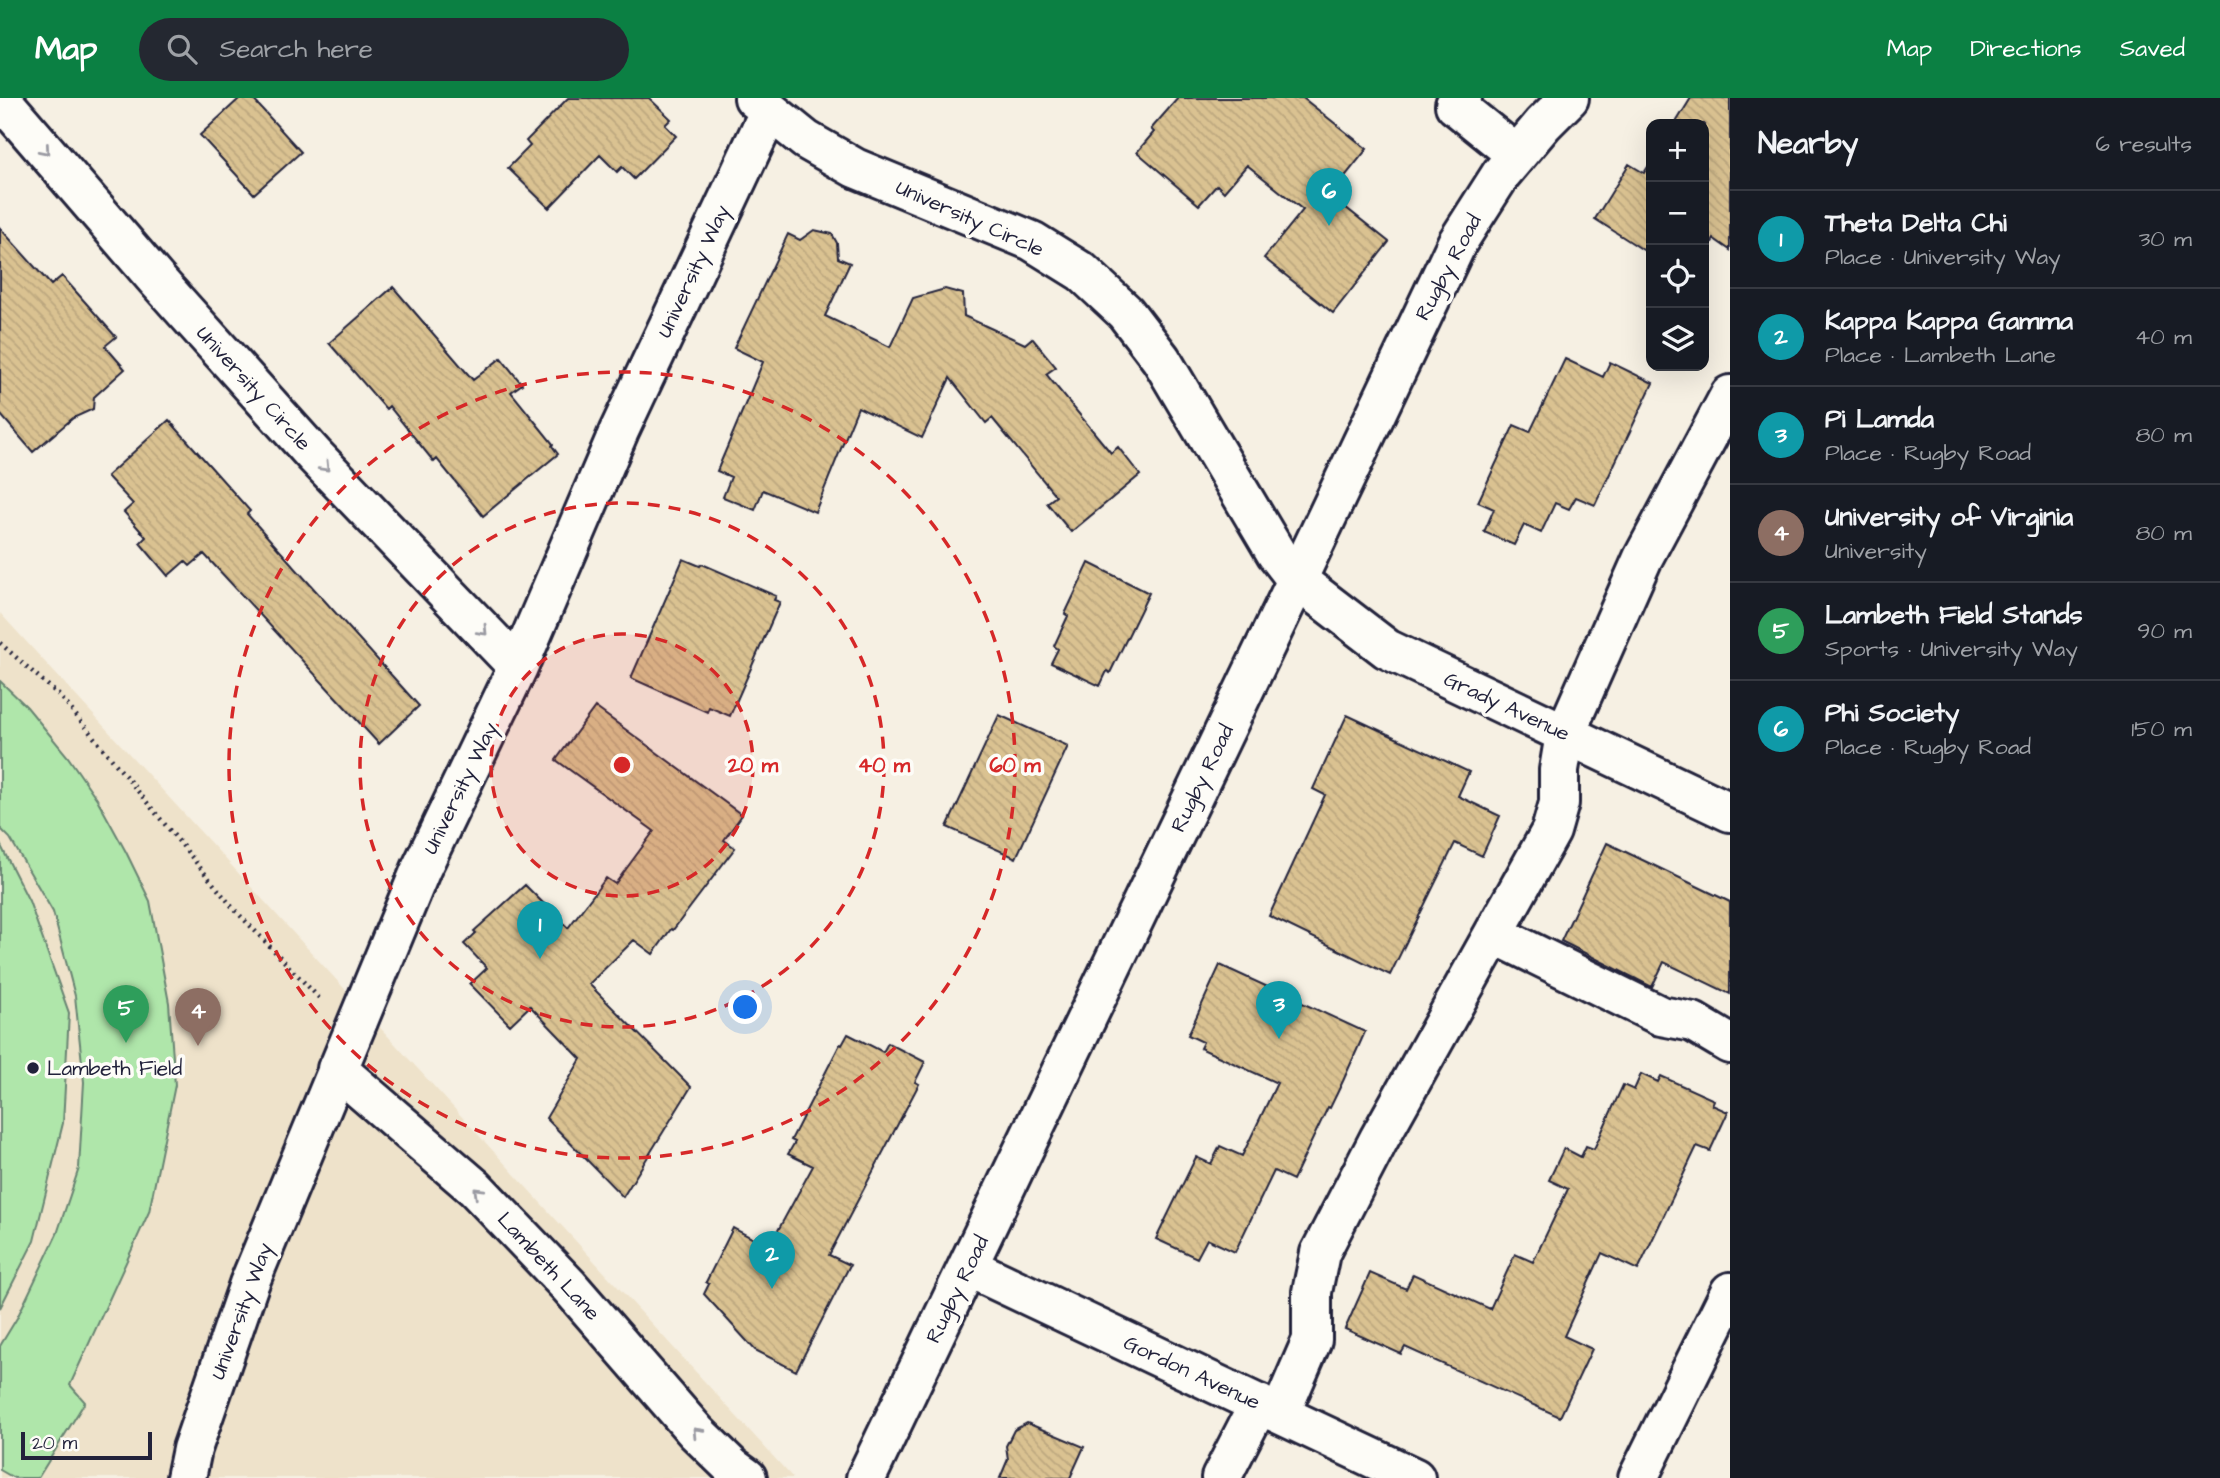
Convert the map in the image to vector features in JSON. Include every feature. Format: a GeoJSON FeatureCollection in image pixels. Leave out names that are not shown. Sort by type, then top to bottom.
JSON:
{"type":"FeatureCollection","features":[{"type":"Feature","properties":{"kind":"street","name":"University Circle"},"geometry":{"type":"LineString","coordinates":[[0,98],[156,279],[314,455],[518,667]]}},
{"type":"Feature","properties":{"kind":"street","name":"Rugby Road"},"geometry":{"type":"LineString","coordinates":[[866,1478],[1457,243],[1502,174],[1569,98]]}},
{"type":"Feature","properties":{"kind":"street"},"geometry":{"type":"LineString","coordinates":[[1455,100],[1517,155]]}},
{"type":"Feature","properties":{"kind":"street","name":"University Circle"},"geometry":{"type":"LineString","coordinates":[[761,105],[806,140],[855,168],[1032,241],[1082,272],[1125,312],[1161,359],[1276,553],[1297,580]]}},
{"type":"Feature","properties":{"kind":"street","name":"University Way"},"geometry":{"type":"LineString","coordinates":[[186,1478],[192,1449],[249,1284],[352,1032],[421,869],[518,667],[761,105]]}},
{"type":"Feature","properties":{"kind":"street"},"geometry":{"type":"LineString","coordinates":[[1222,1478],[1270,1409],[1312,1340],[1312,1292],[1320,1253],[1379,1139],[1551,831],[1559,803],[1559,770],[1565,734],[1643,558],[1730,395]]}},
{"type":"Feature","properties":{"kind":"street","name":"Grady Avenue"},"geometry":{"type":"LineString","coordinates":[[1297,580],[1387,649],[1730,812]]}},
{"type":"Feature","properties":{"kind":"street"},"geometry":{"type":"LineString","coordinates":[[1494,934],[1661,1016],[1693,1022],[1730,1044]]}},
{"type":"Feature","properties":{"kind":"street","name":"Lambeth Lane"},"geometry":{"type":"LineString","coordinates":[[337,1069],[475,1188],[569,1286],[696,1432],[747,1478]]}},
{"type":"Feature","properties":{"kind":"street","name":"Gordon Avenue"},"geometry":{"type":"LineString","coordinates":[[968,1267],[1415,1478]]}},
{"type":"Feature","properties":{"kind":"street"},"geometry":{"type":"LineString","coordinates":[[1639,1478],[1730,1292]]}},
{"type":"Feature","properties":{"kind":"path"},"geometry":{"type":"LineString","coordinates":[[0,643],[61,697],[234,909],[352,1032]]}},
{"type":"Feature","properties":{"kind":"shaded area"},"geometry":{"type":"Polygon","coordinates":[[[0,613],[793,1478],[0,1478],[0,613]]]}},
{"type":"Feature","properties":{"kind":"green space"},"geometry":{"type":"Polygon","coordinates":[[[0,681],[27,707],[68,757],[97,799],[150,901],[169,1003],[175,1085],[149,1212],[70,1385],[85,1402],[38,1478],[14,1478],[0,1470],[0,1346],[17,1318],[57,1234],[79,1168],[84,1082],[75,996],[53,912],[10,838],[0,828],[0,681]]]}},
{"type":"Feature","properties":{"kind":"green space","name":"Lambeth Field"},"geometry":{"type":"Polygon","coordinates":[[[0,844],[29,901],[69,1013],[63,1123],[34,1241],[0,1308],[0,844]]]}},
{"type":"Feature","properties":{"kind":"building"},"geometry":{"type":"Polygon","coordinates":[[[240,98],[252,98],[301,152],[254,194],[200,135],[240,98]]]}},
{"type":"Feature","properties":{"kind":"building"},"geometry":{"type":"Polygon","coordinates":[[[568,98],[649,98],[671,119],[665,125],[676,136],[634,179],[622,167],[617,172],[600,155],[549,208],[508,168],[530,146],[526,141],[568,98]]]}},
{"type":"Feature","properties":{"kind":"building"},"geometry":{"type":"Polygon","coordinates":[[[1178,98],[1303,98],[1367,149],[1330,195],[1389,242],[1333,313],[1264,258],[1303,210],[1247,165],[1224,192],[1217,185],[1199,205],[1137,152],[1154,132],[1151,129],[1178,98]]]}},
{"type":"Feature","properties":{"kind":"building"},"geometry":{"type":"Polygon","coordinates":[[[1691,98],[1730,98],[1730,250],[1714,239],[1709,248],[1709,119],[1678,119],[1691,98]]]}},
{"type":"Feature","properties":{"kind":"building"},"geometry":{"type":"Polygon","coordinates":[[[1629,164],[1644,173],[1646,170],[1646,252],[1595,219],[1629,164]]]}},
{"type":"Feature","properties":{"kind":"building"},"geometry":{"type":"Polygon","coordinates":[[[0,228],[51,285],[62,276],[116,337],[105,346],[125,369],[94,397],[93,409],[73,418],[33,452],[0,414],[0,228]]]}},
{"type":"Feature","properties":{"kind":"building"},"geometry":{"type":"Polygon","coordinates":[[[814,230],[832,234],[837,243],[838,258],[850,263],[825,316],[890,347],[913,298],[945,289],[963,294],[964,316],[1025,344],[1032,338],[1056,367],[1046,374],[1111,453],[1118,447],[1140,475],[1071,532],[1047,503],[1056,496],[992,418],[986,423],[950,378],[922,438],[858,407],[815,512],[763,490],[755,510],[723,497],[731,477],[717,471],[763,362],[734,348],[788,234],[800,240],[814,230]]]}},
{"type":"Feature","properties":{"kind":"building"},"geometry":{"type":"Polygon","coordinates":[[[393,287],[473,380],[501,358],[522,384],[511,392],[558,454],[483,516],[437,459],[434,462],[389,406],[386,409],[329,343],[393,287]]]}},
{"type":"Feature","properties":{"kind":"building"},"geometry":{"type":"Polygon","coordinates":[[[1565,359],[1603,377],[1610,362],[1653,383],[1595,505],[1576,497],[1569,509],[1555,503],[1541,533],[1524,525],[1514,545],[1484,532],[1494,509],[1478,502],[1514,425],[1530,432],[1565,359]]]}},
{"type":"Feature","properties":{"kind":"building"},"geometry":{"type":"Polygon","coordinates":[[[169,420],[250,511],[247,514],[419,706],[379,744],[204,554],[190,566],[185,561],[168,576],[140,543],[146,537],[124,512],[133,504],[107,476],[169,420]]]}},
{"type":"Feature","properties":{"kind":"building"},"geometry":{"type":"Polygon","coordinates":[[[683,559],[700,566],[702,564],[776,596],[774,600],[780,602],[730,716],[709,707],[707,712],[631,678],[683,559]]]}},
{"type":"Feature","properties":{"kind":"building"},"geometry":{"type":"Polygon","coordinates":[[[1089,563],[1149,593],[1110,673],[1107,671],[1100,686],[1051,663],[1058,649],[1054,646],[1068,616],[1065,614],[1089,563]]]}},
{"type":"Feature","properties":{"kind":"building"},"geometry":{"type":"Polygon","coordinates":[[[595,707],[742,815],[724,840],[735,848],[653,954],[634,940],[589,984],[691,1087],[623,1197],[546,1118],[581,1059],[530,1006],[510,1025],[470,984],[487,968],[464,944],[476,933],[474,931],[525,885],[568,928],[606,878],[615,884],[654,831],[556,760],[595,707]]]}},
{"type":"Feature","properties":{"kind":"building"},"geometry":{"type":"Polygon","coordinates":[[[999,715],[1068,746],[1016,858],[947,827],[999,715]]]}},
{"type":"Feature","properties":{"kind":"building"},"geometry":{"type":"Polygon","coordinates":[[[1347,715],[1469,772],[1458,796],[1500,816],[1482,856],[1455,843],[1390,975],[1269,916],[1325,795],[1313,789],[1347,715]]]}},
{"type":"Feature","properties":{"kind":"building"},"geometry":{"type":"Polygon","coordinates":[[[1607,843],[1730,902],[1730,994],[1664,962],[1652,987],[1561,941],[1607,843]]]}},
{"type":"Feature","properties":{"kind":"building"},"geometry":{"type":"Polygon","coordinates":[[[1220,965],[1365,1032],[1293,1180],[1274,1171],[1235,1252],[1207,1239],[1197,1258],[1156,1239],[1196,1157],[1211,1164],[1220,1146],[1242,1156],[1277,1083],[1200,1048],[1203,1042],[1188,1035],[1220,965]]]}},
{"type":"Feature","properties":{"kind":"building"},"geometry":{"type":"Polygon","coordinates":[[[848,1034],[883,1052],[888,1043],[925,1062],[915,1082],[919,1084],[829,1255],[850,1265],[796,1371],[755,1350],[704,1294],[709,1284],[706,1282],[733,1228],[769,1247],[813,1166],[788,1154],[795,1142],[791,1140],[840,1044],[842,1045],[848,1034]]]}},
{"type":"Feature","properties":{"kind":"building"},"geometry":{"type":"Polygon","coordinates":[[[1641,1074],[1658,1082],[1661,1076],[1714,1100],[1712,1105],[1728,1112],[1710,1151],[1697,1146],[1638,1270],[1602,1253],[1564,1336],[1592,1349],[1560,1417],[1405,1347],[1401,1354],[1345,1329],[1370,1273],[1406,1289],[1413,1274],[1490,1309],[1515,1254],[1533,1262],[1568,1189],[1549,1180],[1564,1148],[1581,1157],[1586,1146],[1594,1149],[1623,1085],[1634,1090],[1641,1074]]]}},
{"type":"Feature","properties":{"kind":"building"},"geometry":{"type":"Polygon","coordinates":[[[1027,1423],[1084,1447],[1070,1478],[1000,1478],[1008,1459],[1006,1446],[1014,1430],[1027,1423]]]}},
{"type":"Feature","properties":{"kind":"place","name":"Phi Society"},"geometry":{"type":"Point","coordinates":[1329,226]}},
{"type":"Feature","properties":{"kind":"place","name":"Theta Delta Chi"},"geometry":{"type":"Point","coordinates":[540,959]}},
{"type":"Feature","properties":{"kind":"place","name":"Pi Lamda"},"geometry":{"type":"Point","coordinates":[1279,1039]}},
{"type":"Feature","properties":{"kind":"place","name":"Lambeth Field Stands"},"geometry":{"type":"Point","coordinates":[126,1043]}},
{"type":"Feature","properties":{"kind":"place","name":"University of Virginia"},"geometry":{"type":"Point","coordinates":[198,1046]}},
{"type":"Feature","properties":{"kind":"place","name":"Lambeth Field"},"geometry":{"type":"Point","coordinates":[33,1068]}},
{"type":"Feature","properties":{"kind":"place","name":"Kappa Kappa Gamma"},"geometry":{"type":"Point","coordinates":[772,1289]}}]}
